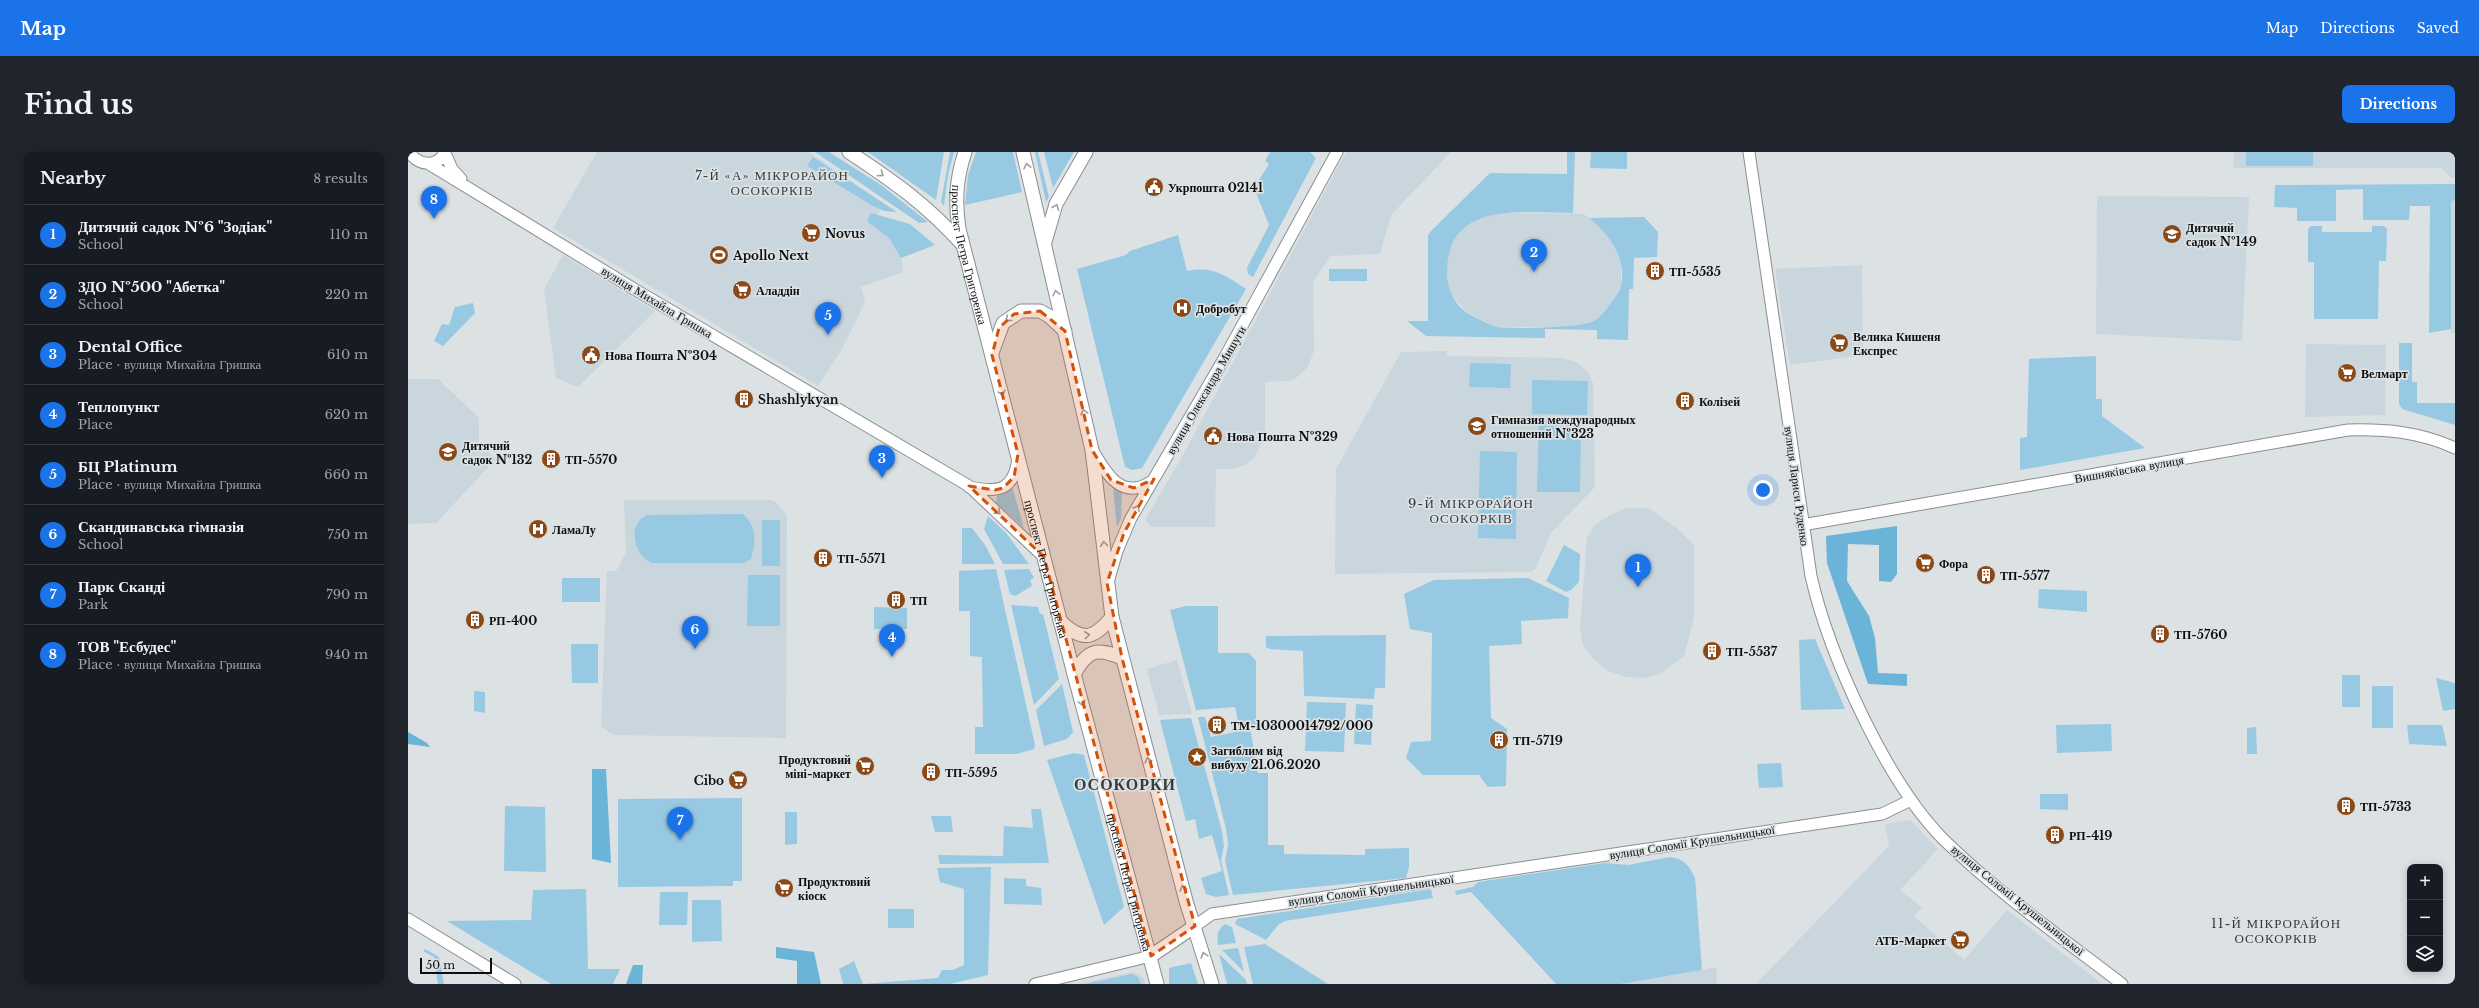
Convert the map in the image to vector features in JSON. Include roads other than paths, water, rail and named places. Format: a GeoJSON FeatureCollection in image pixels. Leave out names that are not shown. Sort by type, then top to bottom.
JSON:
{"type":"FeatureCollection","features":[{"type":"Feature","properties":{"kind":"street"},"geometry":{"type":"LineString","coordinates":[[849,152],[908,191],[936,215],[963,244]]}},
{"type":"Feature","properties":{"kind":"street","name":"проспект Петра Григоренка"},"geometry":{"type":"LineString","coordinates":[[965,152],[957,179],[956,194],[956,212],[963,244],[1074,674],[1151,956],[1157,984]]}},
{"type":"Feature","properties":{"kind":"street"},"geometry":{"type":"LineString","coordinates":[[1023,152],[1092,450],[1112,617],[1212,984]]}},
{"type":"Feature","properties":{"kind":"street"},"geometry":{"type":"LineString","coordinates":[[1045,244],[1056,204],[1086,152]]}},
{"type":"Feature","properties":{"kind":"street","name":"вулиця Олександра Мишуги"},"geometry":{"type":"LineString","coordinates":[[1107,583],[1124,533],[1279,260],[1336,152]]}},
{"type":"Feature","properties":{"kind":"street","name":"вулиця Лариси Руденко"},"geometry":{"type":"LineString","coordinates":[[1749,152],[1802,525],[1815,593],[1828,633],[1865,719],[1911,800]]}},
{"type":"Feature","properties":{"kind":"street"},"geometry":{"type":"LineString","coordinates":[[429,164],[435,162],[445,153]]}},
{"type":"Feature","properties":{"kind":"street","name":"вулиця Михайла Гришка"},"geometry":{"type":"LineString","coordinates":[[445,153],[452,169],[471,190]]}},
{"type":"Feature","properties":{"kind":"street","name":"вулиця Михайла Гришка"},"geometry":{"type":"LineString","coordinates":[[410,155],[429,164],[969,486],[1044,557]]}},
{"type":"Feature","properties":{"kind":"street"},"geometry":{"type":"LineString","coordinates":[[992,355],[1002,322],[1021,311],[1040,311],[1049,316],[1065,331]]}},
{"type":"Feature","properties":{"kind":"street","name":"Вишняківська вулиця"},"geometry":{"type":"LineString","coordinates":[[1802,525],[2348,430],[2373,429],[2404,432],[2439,441],[2455,448]]}},
{"type":"Feature","properties":{"kind":"street"},"geometry":{"type":"LineString","coordinates":[[1092,450],[1111,480],[1118,484],[1140,487],[1154,479]]}},
{"type":"Feature","properties":{"kind":"street","name":"вулиця Михайла Гришка"},"geometry":{"type":"LineString","coordinates":[[969,486],[994,490],[1003,488],[1014,477],[1018,454]]}},
{"type":"Feature","properties":{"kind":"street"},"geometry":{"type":"LineString","coordinates":[[1060,620],[1078,635],[1087,636],[1097,633],[1112,617]]}},
{"type":"Feature","properties":{"kind":"street"},"geometry":{"type":"LineString","coordinates":[[1074,674],[1082,660],[1089,654],[1108,652],[1122,658]]}},
{"type":"Feature","properties":{"kind":"street"},"geometry":{"type":"LineString","coordinates":[[1882,814],[1897,799],[1901,784]]}},
{"type":"Feature","properties":{"kind":"street","name":"вулиця Соломії Крушельницької"},"geometry":{"type":"LineString","coordinates":[[1195,926],[1212,914],[1882,814],[1911,800],[1942,838],[1961,855],[2122,984]]}},
{"type":"Feature","properties":{"kind":"street"},"geometry":{"type":"LineString","coordinates":[[408,919],[515,984]]}},
{"type":"Feature","properties":{"kind":"street"},"geometry":{"type":"LineString","coordinates":[[1035,984],[1151,956],[1195,926]]}},
{"type":"Feature","properties":{"kind":"place","name":"Укрпошта 02141"},"geometry":{"type":"Point","coordinates":[1154,187]}},
{"type":"Feature","properties":{"kind":"place","name":"ТОВ \"Есбудес\""},"geometry":{"type":"Point","coordinates":[434,219]}},
{"type":"Feature","properties":{"kind":"place","name":"Novus"},"geometry":{"type":"Point","coordinates":[811,233]}},
{"type":"Feature","properties":{"kind":"place","name":"Дитячий садок №149"},"geometry":{"type":"Point","coordinates":[2172,234]}},
{"type":"Feature","properties":{"kind":"place","name":"Apollo Next"},"geometry":{"type":"Point","coordinates":[719,255]}},
{"type":"Feature","properties":{"kind":"place","name":"ТП-5535"},"geometry":{"type":"Point","coordinates":[1655,271]}},
{"type":"Feature","properties":{"kind":"place","name":"ЗДО №500 \"Абетка\""},"geometry":{"type":"Point","coordinates":[1534,272]}},
{"type":"Feature","properties":{"kind":"place","name":"Аладдін"},"geometry":{"type":"Point","coordinates":[742,290]}},
{"type":"Feature","properties":{"kind":"place","name":"Добробут"},"geometry":{"type":"Point","coordinates":[1182,308]}},
{"type":"Feature","properties":{"kind":"place","name":"БЦ Platinum"},"geometry":{"type":"Point","coordinates":[828,335]}},
{"type":"Feature","properties":{"kind":"place","name":"Велика Кишеня Експрес"},"geometry":{"type":"Point","coordinates":[1839,343]}},
{"type":"Feature","properties":{"kind":"place","name":"Нова Пошта №304"},"geometry":{"type":"Point","coordinates":[591,355]}},
{"type":"Feature","properties":{"kind":"place","name":"Велмарт"},"geometry":{"type":"Point","coordinates":[2347,373]}},
{"type":"Feature","properties":{"kind":"place","name":"Shashlykyan"},"geometry":{"type":"Point","coordinates":[744,399]}},
{"type":"Feature","properties":{"kind":"place","name":"Колізей"},"geometry":{"type":"Point","coordinates":[1685,401]}},
{"type":"Feature","properties":{"kind":"place","name":"Гимназия международных отношений №323"},"geometry":{"type":"Point","coordinates":[1477,426]}},
{"type":"Feature","properties":{"kind":"place","name":"Нова Пошта №329"},"geometry":{"type":"Point","coordinates":[1213,436]}},
{"type":"Feature","properties":{"kind":"place","name":"Дитячий садок №132"},"geometry":{"type":"Point","coordinates":[448,452]}},
{"type":"Feature","properties":{"kind":"place","name":"ТП-5570"},"geometry":{"type":"Point","coordinates":[551,459]}},
{"type":"Feature","properties":{"kind":"place","name":"Dental Office"},"geometry":{"type":"Point","coordinates":[882,478]}},
{"type":"Feature","properties":{"kind":"place","name":"ЛамаЛу"},"geometry":{"type":"Point","coordinates":[538,529]}},
{"type":"Feature","properties":{"kind":"place","name":"ТП-5571"},"geometry":{"type":"Point","coordinates":[823,558]}},
{"type":"Feature","properties":{"kind":"place","name":"Фора"},"geometry":{"type":"Point","coordinates":[1925,563]}},
{"type":"Feature","properties":{"kind":"place","name":"ТП-5577"},"geometry":{"type":"Point","coordinates":[1986,575]}},
{"type":"Feature","properties":{"kind":"place","name":"Дитячий садок №6 \"Зодіак\""},"geometry":{"type":"Point","coordinates":[1638,587]}},
{"type":"Feature","properties":{"kind":"place","name":"ТП"},"geometry":{"type":"Point","coordinates":[896,600]}},
{"type":"Feature","properties":{"kind":"place","name":"РП-400"},"geometry":{"type":"Point","coordinates":[475,620]}},
{"type":"Feature","properties":{"kind":"place","name":"ТП-5760"},"geometry":{"type":"Point","coordinates":[2160,634]}},
{"type":"Feature","properties":{"kind":"place","name":"Скандинавська гімназія"},"geometry":{"type":"Point","coordinates":[695,649]}},
{"type":"Feature","properties":{"kind":"place","name":"ТП-5537"},"geometry":{"type":"Point","coordinates":[1712,651]}},
{"type":"Feature","properties":{"kind":"place","name":"Теплопункт"},"geometry":{"type":"Point","coordinates":[892,657]}},
{"type":"Feature","properties":{"kind":"place","name":"ТМ-10300014792/000"},"geometry":{"type":"Point","coordinates":[1217,725]}},
{"type":"Feature","properties":{"kind":"place","name":"ТП-5719"},"geometry":{"type":"Point","coordinates":[1499,740]}},
{"type":"Feature","properties":{"kind":"place","name":"Загиблим від вибуху 21.06.2020"},"geometry":{"type":"Point","coordinates":[1197,757]}},
{"type":"Feature","properties":{"kind":"place","name":"Продуктовий міні-маркет"},"geometry":{"type":"Point","coordinates":[865,766]}},
{"type":"Feature","properties":{"kind":"place","name":"ТП-5595"},"geometry":{"type":"Point","coordinates":[931,772]}},
{"type":"Feature","properties":{"kind":"place","name":"Cibo"},"geometry":{"type":"Point","coordinates":[738,780]}},
{"type":"Feature","properties":{"kind":"place","name":"ТП-5733"},"geometry":{"type":"Point","coordinates":[2346,806]}},
{"type":"Feature","properties":{"kind":"place","name":"РП-419"},"geometry":{"type":"Point","coordinates":[2055,835]}},
{"type":"Feature","properties":{"kind":"place","name":"Парк Сканді"},"geometry":{"type":"Point","coordinates":[680,840]}},
{"type":"Feature","properties":{"kind":"place","name":"Продуктовий кіоск"},"geometry":{"type":"Point","coordinates":[784,888]}},
{"type":"Feature","properties":{"kind":"place","name":"АТБ-Маркет"},"geometry":{"type":"Point","coordinates":[1960,940]}},
{"type":"Feature","properties":{"kind":"district","name":"7-Й «А» МІКРОРАЙОН ОСОКОРКІВ"},"geometry":{"type":"Point","coordinates":[772,182]}},
{"type":"Feature","properties":{"kind":"district","name":"9-Й МІКРОРАЙОН ОСОКОРКІВ"},"geometry":{"type":"Point","coordinates":[1471,510]}},
{"type":"Feature","properties":{"kind":"district","name":"ОСОКОРКИ"},"geometry":{"type":"Point","coordinates":[1125,784]}},
{"type":"Feature","properties":{"kind":"district","name":"11-Й МІКРОРАЙОН ОСОКОРКІВ"},"geometry":{"type":"Point","coordinates":[2276,930]}}]}
